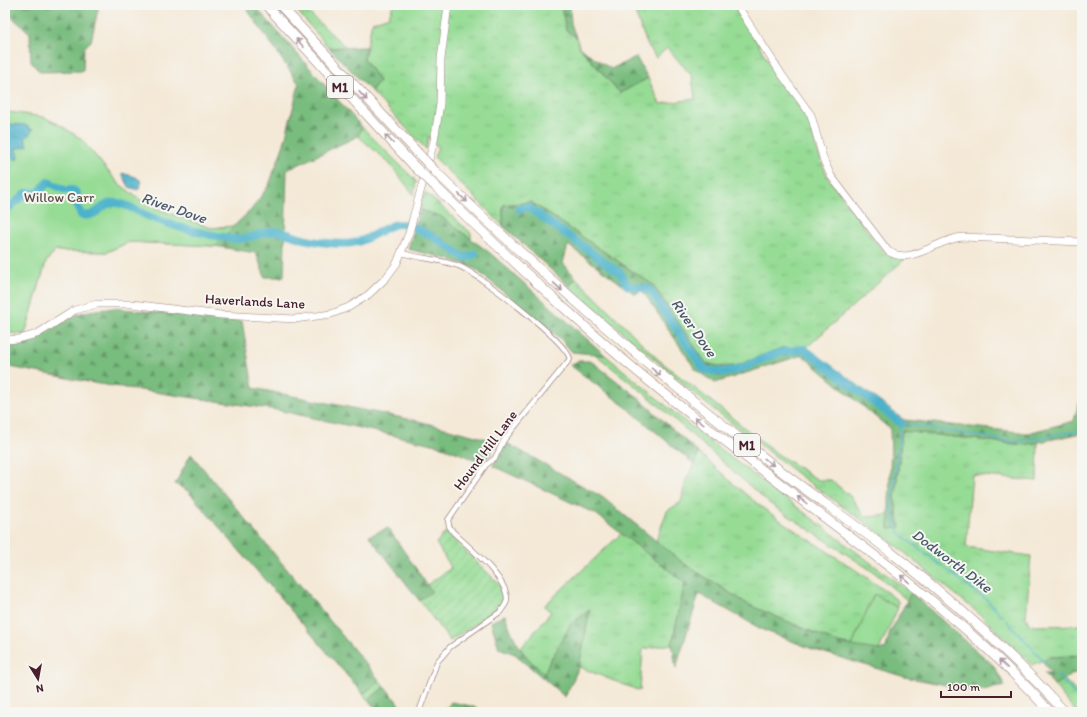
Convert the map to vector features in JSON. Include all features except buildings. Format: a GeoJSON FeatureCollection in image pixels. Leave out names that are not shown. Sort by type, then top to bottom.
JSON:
{"type":"FeatureCollection","features":[{"type":"Feature","properties":{"kind":"highway","name":"M1"},"geometry":{"type":"LineString","coordinates":[[266,5],[435,186],[613,352],[691,414],[890,566],[953,618],[1005,665],[1050,712]]}},
{"type":"Feature","properties":{"kind":"highway","name":"M1"},"geometry":{"type":"LineString","coordinates":[[280,5],[435,171],[562,291],[694,403],[779,470],[892,553],[953,602],[1020,665],[1065,712]]}},
{"type":"Feature","properties":{"kind":"street","name":"Haverlands Lane"},"geometry":{"type":"LineString","coordinates":[[5,340],[19,339],[37,334],[76,310],[97,304],[132,304],[244,317],[295,319],[331,314],[349,307],[373,291],[386,278],[402,253],[434,141],[440,104],[441,60],[448,5]]}},
{"type":"Feature","properties":{"kind":"street"},"geometry":{"type":"LineString","coordinates":[[737,5],[782,75],[811,115],[824,161],[831,176],[888,251],[897,256],[911,255],[951,238],[963,237],[1082,242]]}},
{"type":"Feature","properties":{"kind":"street","name":"Hound Hill Lane"},"geometry":{"type":"LineString","coordinates":[[402,253],[450,263],[476,275],[559,343],[569,354],[570,359],[502,444],[494,458],[486,465],[448,520],[449,526],[453,532],[499,578],[505,589],[507,599],[505,606],[500,612],[450,647],[437,662],[419,712]]}},
{"type":"Feature","properties":{"kind":"green space"},"geometry":{"type":"Polygon","coordinates":[[[5,5],[99,5],[91,41],[84,48],[83,71],[40,72],[31,62],[30,33],[5,11],[5,5]]]}},
{"type":"Feature","properties":{"kind":"green space","name":"Willow Carr"},"geometry":{"type":"Polygon","coordinates":[[[244,5],[254,5],[362,127],[358,136],[287,170],[284,277],[265,277],[256,253],[214,246],[129,242],[107,252],[55,251],[46,262],[25,334],[18,334],[23,247],[5,113],[43,117],[60,125],[81,139],[118,183],[147,205],[211,228],[234,226],[251,210],[269,185],[284,144],[299,84],[244,5]]]}},
{"type":"Feature","properties":{"kind":"green space"},"geometry":{"type":"Polygon","coordinates":[[[292,5],[300,5],[346,47],[329,48],[292,5]]]}},
{"type":"Feature","properties":{"kind":"green space"},"geometry":{"type":"Polygon","coordinates":[[[393,5],[561,5],[566,30],[576,37],[580,48],[620,93],[648,78],[660,104],[695,99],[692,76],[667,48],[656,58],[647,44],[632,5],[732,5],[744,20],[782,84],[808,116],[816,148],[828,178],[877,244],[890,257],[906,258],[807,347],[781,348],[736,366],[721,367],[706,363],[653,285],[531,202],[503,205],[503,226],[434,157],[438,148],[429,136],[426,149],[371,91],[379,81],[364,59],[372,22],[389,16],[393,5]]]}},
{"type":"Feature","properties":{"kind":"green space"},"geometry":{"type":"Polygon","coordinates":[[[561,5],[570,5],[571,24],[576,37],[566,30],[561,5]]]}},
{"type":"Feature","properties":{"kind":"green space"},"geometry":{"type":"Polygon","coordinates":[[[366,47],[364,59],[379,81],[371,91],[329,48],[366,47]]]}},
{"type":"Feature","properties":{"kind":"green space"},"geometry":{"type":"Polygon","coordinates":[[[580,48],[611,69],[636,57],[648,78],[620,93],[580,48]]]}},
{"type":"Feature","properties":{"kind":"green space","name":"Willow Carr"},"geometry":{"type":"Polygon","coordinates":[[[9,112],[43,117],[60,125],[81,139],[118,183],[147,205],[211,228],[234,226],[214,246],[129,242],[107,252],[55,251],[46,262],[25,334],[5,333],[5,113],[9,112]]]}},
{"type":"Feature","properties":{"kind":"green space"},"geometry":{"type":"Polygon","coordinates":[[[362,127],[416,181],[414,195],[389,163],[358,136],[362,127]]]}},
{"type":"Feature","properties":{"kind":"green space"},"geometry":{"type":"Polygon","coordinates":[[[425,192],[471,233],[471,239],[440,216],[420,210],[425,192]]]}},
{"type":"Feature","properties":{"kind":"green space"},"geometry":{"type":"Polygon","coordinates":[[[531,202],[653,285],[706,363],[721,367],[736,366],[781,348],[807,347],[904,420],[1028,433],[1074,421],[1078,404],[1082,403],[1082,433],[1025,445],[902,431],[895,500],[900,528],[889,529],[891,454],[890,429],[802,355],[715,383],[696,370],[642,290],[635,294],[568,245],[563,263],[576,278],[569,286],[503,226],[503,205],[531,202]]]}},
{"type":"Feature","properties":{"kind":"green space"},"geometry":{"type":"Polygon","coordinates":[[[420,210],[440,216],[490,253],[605,355],[572,352],[561,339],[474,268],[452,260],[408,249],[420,210]]]}},
{"type":"Feature","properties":{"kind":"green space"},"geometry":{"type":"Polygon","coordinates":[[[576,278],[659,360],[779,455],[818,480],[831,480],[851,497],[865,517],[889,515],[889,529],[900,528],[895,500],[902,431],[1025,445],[1038,442],[1037,481],[972,475],[966,547],[1031,556],[1026,617],[1029,624],[1035,626],[1082,625],[1082,654],[1076,656],[1050,657],[1032,665],[983,617],[889,540],[807,481],[703,401],[569,286],[576,278]]]}},
{"type":"Feature","properties":{"kind":"green space"},"geometry":{"type":"Polygon","coordinates":[[[113,308],[242,321],[253,388],[418,421],[495,441],[491,454],[482,462],[437,445],[277,410],[99,384],[5,366],[5,344],[15,344],[33,339],[80,313],[113,308]]]}},
{"type":"Feature","properties":{"kind":"green space"},"geometry":{"type":"Polygon","coordinates":[[[595,354],[605,355],[700,434],[911,593],[908,601],[875,573],[769,503],[649,397],[595,354]]]}},
{"type":"Feature","properties":{"kind":"green space"},"geometry":{"type":"Polygon","coordinates":[[[578,361],[591,361],[635,395],[699,453],[694,464],[626,407],[570,365],[578,361]]]}},
{"type":"Feature","properties":{"kind":"green space"},"geometry":{"type":"Polygon","coordinates":[[[507,443],[602,497],[686,565],[749,605],[838,643],[879,650],[886,648],[890,632],[911,593],[993,665],[1005,686],[977,691],[905,677],[815,650],[763,630],[699,594],[676,668],[672,644],[685,583],[596,514],[493,466],[507,443]]]}},
{"type":"Feature","properties":{"kind":"green space"},"geometry":{"type":"Polygon","coordinates":[[[699,453],[737,487],[767,511],[854,568],[884,590],[898,601],[898,608],[874,594],[852,646],[838,643],[749,605],[686,565],[656,541],[667,511],[681,502],[686,480],[699,453]]]}},
{"type":"Feature","properties":{"kind":"green space"},"geometry":{"type":"Polygon","coordinates":[[[191,454],[380,681],[363,694],[188,491],[175,484],[191,454]]]}},
{"type":"Feature","properties":{"kind":"green space"},"geometry":{"type":"Polygon","coordinates":[[[388,528],[432,592],[419,600],[369,536],[388,528]]]}},
{"type":"Feature","properties":{"kind":"green space"},"geometry":{"type":"Polygon","coordinates":[[[446,532],[499,584],[504,598],[502,606],[450,641],[419,600],[432,592],[427,585],[451,568],[436,543],[446,532]]]}},
{"type":"Feature","properties":{"kind":"green space"},"geometry":{"type":"Polygon","coordinates":[[[622,533],[685,583],[672,644],[643,649],[640,691],[579,667],[590,609],[551,658],[544,673],[529,660],[520,649],[551,612],[544,606],[622,533]]]}},
{"type":"Feature","properties":{"kind":"green space"},"geometry":{"type":"Polygon","coordinates":[[[874,594],[898,608],[879,650],[852,646],[874,594]]]}},
{"type":"Feature","properties":{"kind":"green space"},"geometry":{"type":"Polygon","coordinates":[[[590,609],[579,667],[565,697],[515,654],[499,648],[491,622],[505,615],[512,633],[520,647],[530,660],[544,673],[570,625],[590,609]]]}},
{"type":"Feature","properties":{"kind":"green space"},"geometry":{"type":"Polygon","coordinates":[[[1082,654],[1082,669],[1054,685],[1044,673],[1051,673],[1042,660],[1052,657],[1082,654]]]}},
{"type":"Feature","properties":{"kind":"green space"},"geometry":{"type":"Polygon","coordinates":[[[1064,679],[1082,698],[1082,712],[1076,712],[1054,685],[1064,679]]]}},
{"type":"Feature","properties":{"kind":"green space"},"geometry":{"type":"Polygon","coordinates":[[[380,681],[385,687],[368,700],[363,694],[380,681]]]}},
{"type":"Feature","properties":{"kind":"green space"},"geometry":{"type":"Polygon","coordinates":[[[385,687],[405,712],[378,712],[368,700],[385,687]]]}},
{"type":"Feature","properties":{"kind":"green space"},"geometry":{"type":"Polygon","coordinates":[[[451,702],[476,707],[481,712],[444,712],[451,702]]]}},
{"type":"Feature","properties":{"kind":"water"},"geometry":{"type":"Polygon","coordinates":[[[5,124],[25,125],[33,130],[25,139],[28,146],[15,149],[19,156],[16,160],[5,150],[5,124]]]}},
{"type":"Feature","properties":{"kind":"water"},"geometry":{"type":"Polygon","coordinates":[[[122,173],[136,177],[142,182],[138,190],[129,187],[122,173]]]}},
{"type":"Feature","properties":{"kind":"waterway","name":"River Dove"},"geometry":{"type":"LineString","coordinates":[[5,211],[26,193],[39,192],[48,182],[65,190],[73,190],[77,193],[75,199],[81,215],[87,216],[96,212],[107,204],[118,203],[169,224],[222,237],[244,239],[271,231],[277,231],[306,239],[337,244],[362,241],[398,224],[414,227],[465,258],[475,254]]}},
{"type":"Feature","properties":{"kind":"waterway","name":"River Dove"},"geometry":{"type":"LineString","coordinates":[[519,209],[528,207],[620,273],[628,286],[649,289],[704,369],[715,372],[725,372],[744,367],[782,352],[804,349],[901,423]]}},
{"type":"Feature","properties":{"kind":"waterway","name":"Dodworth Dike"},"geometry":{"type":"LineString","coordinates":[[1002,616],[988,601],[901,535],[891,510],[901,423],[1014,442],[1082,430]]}},
{"type":"Feature","properties":{"kind":"waterway","name":"Dodworth Dike"},"geometry":{"type":"LineString","coordinates":[[1007,621],[1045,662]]}},
{"type":"Feature","properties":{"kind":"waterway","name":"Dodworth Dike"},"geometry":{"type":"LineString","coordinates":[[1058,676],[1082,702]]}}]}
